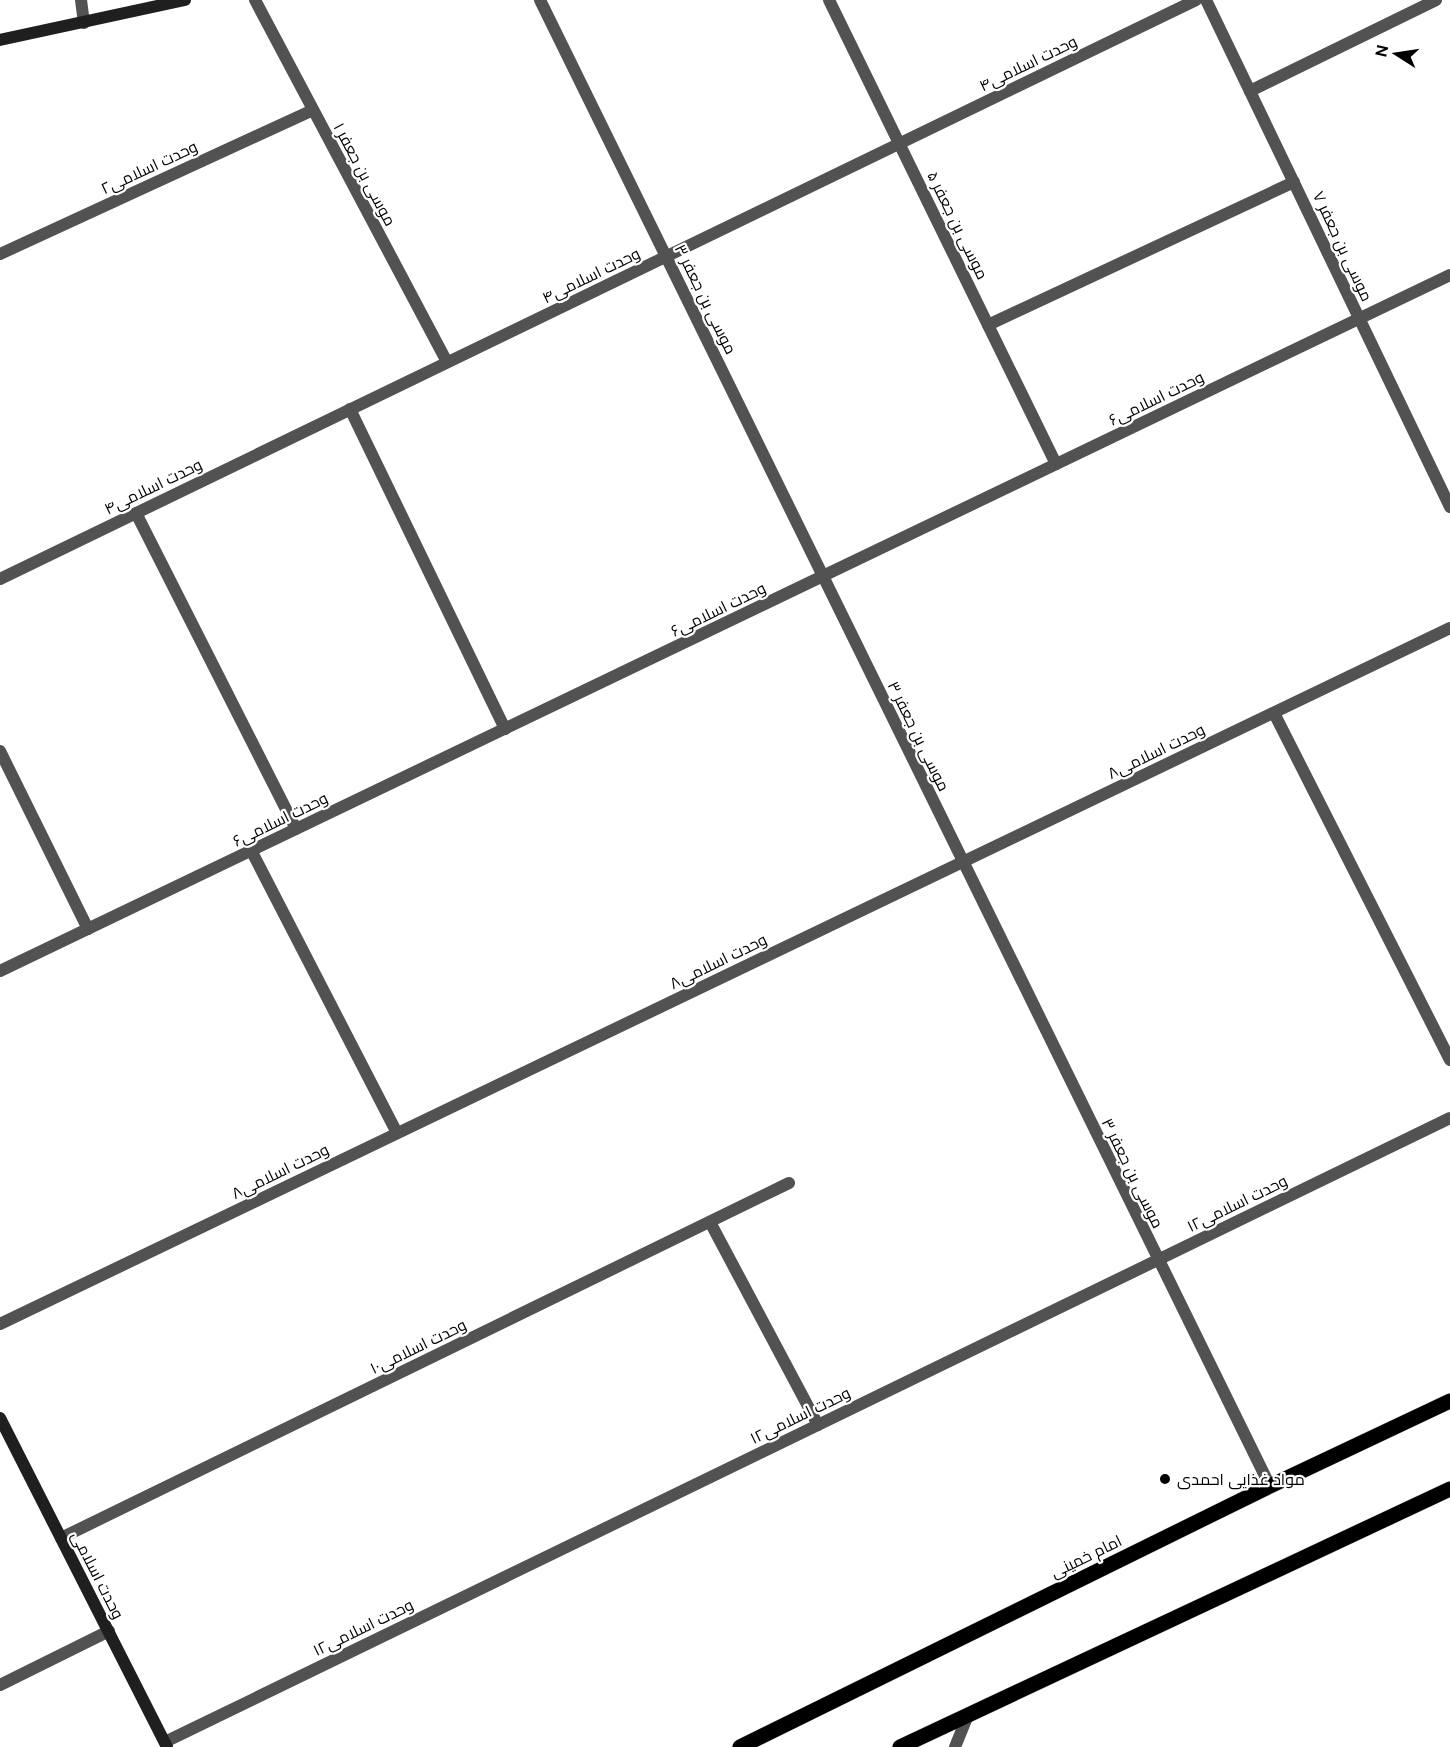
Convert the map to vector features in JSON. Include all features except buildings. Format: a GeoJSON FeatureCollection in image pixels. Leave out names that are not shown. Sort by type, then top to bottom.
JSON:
{"type":"FeatureCollection","features":[{"type":"Feature","properties":{"kind":"main road"},"geometry":{"type":"LineString","coordinates":[[0,40],[185,0]]}},
{"type":"Feature","properties":{"kind":"main road","name":"امام خمینی"},"geometry":{"type":"LineString","coordinates":[[740,1747],[1270,1486],[1450,1401]]}},
{"type":"Feature","properties":{"kind":"main road","name":"وحدت اسلامی"},"geometry":{"type":"LineString","coordinates":[[0,1418],[166,1744]]}},
{"type":"Feature","properties":{"kind":"main road"},"geometry":{"type":"LineString","coordinates":[[900,1747],[1450,1489]]}},
{"type":"Feature","properties":{"kind":"street"},"geometry":{"type":"LineString","coordinates":[[81,0],[84,23]]}},
{"type":"Feature","properties":{"kind":"street","name":"موسی بن جعفر ۱"},"geometry":{"type":"LineString","coordinates":[[255,0],[447,362]]}},
{"type":"Feature","properties":{"kind":"street","name":"موسی بن جعفر ۳"},"geometry":{"type":"LineString","coordinates":[[540,0],[1270,1486]]}},
{"type":"Feature","properties":{"kind":"street","name":"موسی بن جعفر ۵"},"geometry":{"type":"LineString","coordinates":[[829,0],[1056,464]]}},
{"type":"Feature","properties":{"kind":"street","name":"وحدت اسلامی۴"},"geometry":{"type":"LineString","coordinates":[[0,579],[1196,0]]}},
{"type":"Feature","properties":{"kind":"street","name":"موسی بن جعفر ۷"},"geometry":{"type":"LineString","coordinates":[[1206,0],[1450,507]]}},
{"type":"Feature","properties":{"kind":"street"},"geometry":{"type":"LineString","coordinates":[[1250,91],[1436,0]]}},
{"type":"Feature","properties":{"kind":"street","name":"وحدت اسلامی۲"},"geometry":{"type":"LineString","coordinates":[[0,254],[313,110]]}},
{"type":"Feature","properties":{"kind":"street"},"geometry":{"type":"LineString","coordinates":[[988,325],[1294,182]]}},
{"type":"Feature","properties":{"kind":"street","name":"وحدت اسلامی۶"},"geometry":{"type":"LineString","coordinates":[[0,971],[1450,274]]}},
{"type":"Feature","properties":{"kind":"street"},"geometry":{"type":"LineString","coordinates":[[350,409],[505,729]]}},
{"type":"Feature","properties":{"kind":"street"},"geometry":{"type":"LineString","coordinates":[[136,513],[296,829]]}},
{"type":"Feature","properties":{"kind":"street","name":"وحدت اسلامی۸"},"geometry":{"type":"LineString","coordinates":[[0,1324],[1450,628]]}},
{"type":"Feature","properties":{"kind":"street"},"geometry":{"type":"LineString","coordinates":[[1274,713],[1450,1060]]}},
{"type":"Feature","properties":{"kind":"street"},"geometry":{"type":"LineString","coordinates":[[0,751],[88,929]]}},
{"type":"Feature","properties":{"kind":"street"},"geometry":{"type":"LineString","coordinates":[[251,850],[397,1133]]}},
{"type":"Feature","properties":{"kind":"street","name":"وحدت اسلامی۱۲"},"geometry":{"type":"LineString","coordinates":[[166,1744],[1450,1118]]}},
{"type":"Feature","properties":{"kind":"street","name":"وحدت اسلامی۱۰"},"geometry":{"type":"LineString","coordinates":[[61,1538],[789,1183]]}},
{"type":"Feature","properties":{"kind":"street"},"geometry":{"type":"LineString","coordinates":[[710,1222],[818,1425]]}},
{"type":"Feature","properties":{"kind":"street"},"geometry":{"type":"LineString","coordinates":[[0,1685],[109,1631]]}},
{"type":"Feature","properties":{"kind":"street"},"geometry":{"type":"LineString","coordinates":[[955,1747],[968,1715]]}},
{"type":"Feature","properties":{"kind":"place","name":"مواد غذایی احمدی"},"geometry":{"type":"Point","coordinates":[1165,1479]}}]}
